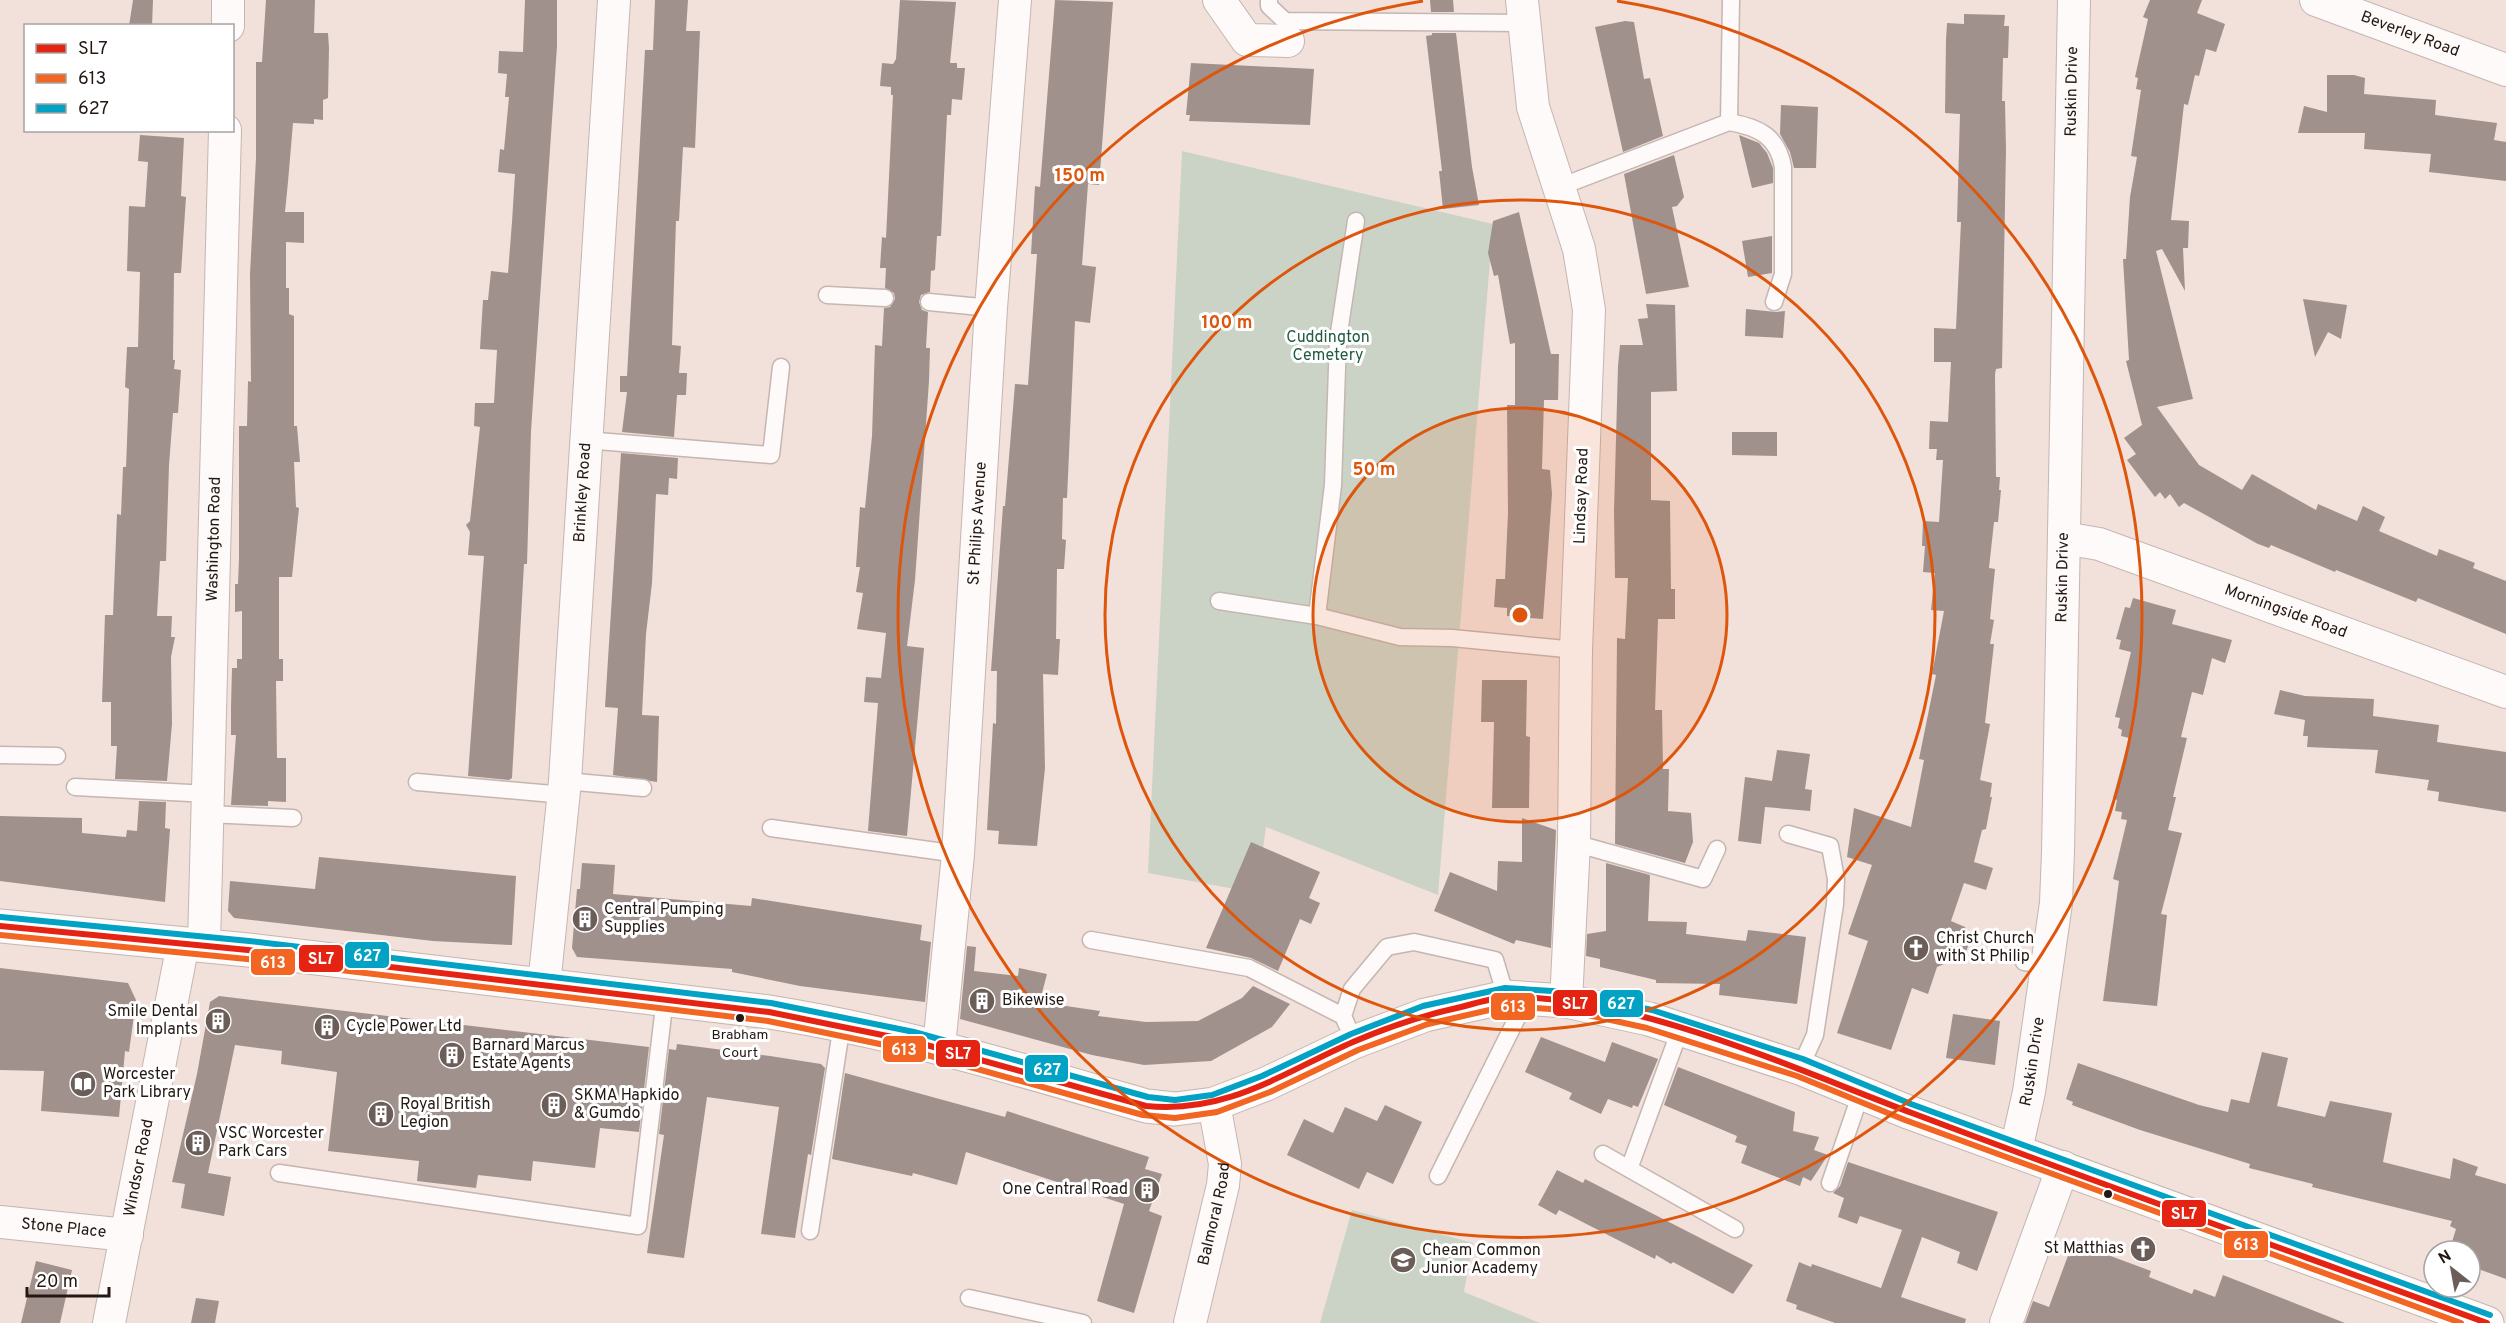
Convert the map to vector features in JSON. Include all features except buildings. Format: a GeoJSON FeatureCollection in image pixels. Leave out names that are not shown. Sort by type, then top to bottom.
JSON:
{"type":"FeatureCollection","features":[{"type":"Feature","properties":{"kind":"main road"},"geometry":{"type":"LineString","coordinates":[[0,926],[194,944],[665,998],[842,1024],[939,1047],[1146,1106],[1175,1109],[1214,1104],[1242,1095],[1348,1029],[1516,998],[1566,1000],[1649,1019],[1800,1068],[1861,1094],[2487,1323]]}},
{"type":"Feature","properties":{"kind":"street"},"geometry":{"type":"LineString","coordinates":[[228,0],[228,24]]}},
{"type":"Feature","properties":{"kind":"street","name":"Brinkley Road"},"geometry":{"type":"LineString","coordinates":[[544,985],[564,788],[614,0]]}},
{"type":"Feature","properties":{"kind":"street","name":"St Philips Avenue"},"geometry":{"type":"LineString","coordinates":[[939,1047],[958,854],[991,308],[1015,0]]}},
{"type":"Feature","properties":{"kind":"street"},"geometry":{"type":"LineString","coordinates":[[1219,0],[1246,40],[1288,41]]}},
{"type":"Feature","properties":{"kind":"street","name":"Ruskin Drive"},"geometry":{"type":"LineString","coordinates":[[2016,1150],[2029,1092],[2036,963],[2046,901],[2064,538],[2074,0]]}},
{"type":"Feature","properties":{"kind":"street","name":"Beverley Road"},"geometry":{"type":"LineString","coordinates":[[2316,0],[2506,70]]}},
{"type":"Feature","properties":{"kind":"street","name":"Lindsay Road"},"geometry":{"type":"LineString","coordinates":[[1522,11],[1533,107],[1557,188],[1579,249],[1589,310],[1576,650],[1574,843],[1566,1000]]}},
{"type":"Feature","properties":{"kind":"street","name":"Washington Road"},"geometry":{"type":"LineString","coordinates":[[194,944],[208,804],[225,132]]}},
{"type":"Feature","properties":{"kind":"street","name":"Morningside Road"},"geometry":{"type":"LineString","coordinates":[[2064,538],[2099,544],[2506,693]]}},
{"type":"Feature","properties":{"kind":"street","name":"Windsor Road"},"geometry":{"type":"LineString","coordinates":[[109,1323],[194,944]]}},
{"type":"Feature","properties":{"kind":"street","name":"Balmoral Road"},"geometry":{"type":"LineString","coordinates":[[1190,1323],[1224,1174],[1225,1164],[1214,1104]]}},
{"type":"Feature","properties":{"kind":"street"},"geometry":{"type":"LineString","coordinates":[[2006,1323],[2063,1167]]}},
{"type":"Feature","properties":{"kind":"street","name":"Stone Place"},"geometry":{"type":"LineString","coordinates":[[0,1222],[127,1235]]}},
{"type":"Feature","properties":{"kind":"lane"},"geometry":{"type":"LineString","coordinates":[[1269,0],[1269,6],[1285,21],[1522,11]]}},
{"type":"Feature","properties":{"kind":"lane"},"geometry":{"type":"LineString","coordinates":[[1729,122],[1731,0]]}},
{"type":"Feature","properties":{"kind":"lane"},"geometry":{"type":"LineString","coordinates":[[1557,188],[1729,122],[1751,126],[1766,133],[1781,155],[1783,274],[1774,302]]}},
{"type":"Feature","properties":{"kind":"lane"},"geometry":{"type":"LineString","coordinates":[[1317,616],[1333,485],[1338,339],[1356,221]]}},
{"type":"Feature","properties":{"kind":"lane"},"geometry":{"type":"LineString","coordinates":[[827,295],[885,298]]}},
{"type":"Feature","properties":{"kind":"lane"},"geometry":{"type":"LineString","coordinates":[[929,302],[991,308]]}},
{"type":"Feature","properties":{"kind":"lane"},"geometry":{"type":"LineString","coordinates":[[585,440],[771,455],[781,367]]}},
{"type":"Feature","properties":{"kind":"lane"},"geometry":{"type":"LineString","coordinates":[[1220,601],[1317,616],[1400,638],[1452,638],[1576,650]]}},
{"type":"Feature","properties":{"kind":"lane"},"geometry":{"type":"LineString","coordinates":[[0,755],[57,756]]}},
{"type":"Feature","properties":{"kind":"lane"},"geometry":{"type":"LineString","coordinates":[[417,782],[564,788],[643,788]]}},
{"type":"Feature","properties":{"kind":"lane"},"geometry":{"type":"LineString","coordinates":[[75,787],[208,804],[293,818]]}},
{"type":"Feature","properties":{"kind":"lane"},"geometry":{"type":"LineString","coordinates":[[771,828],[958,854]]}},
{"type":"Feature","properties":{"kind":"lane"},"geometry":{"type":"LineString","coordinates":[[1788,834],[1830,846],[1836,879],[1815,1035],[1800,1068]]}},
{"type":"Feature","properties":{"kind":"lane"},"geometry":{"type":"LineString","coordinates":[[1574,843],[1703,879],[1717,849]]}},
{"type":"Feature","properties":{"kind":"lane"},"geometry":{"type":"LineString","coordinates":[[1091,940],[1249,968],[1348,1029],[1352,989],[1387,947],[1414,942],[1495,960],[1516,998],[1438,1176]]}},
{"type":"Feature","properties":{"kind":"lane"},"geometry":{"type":"LineString","coordinates":[[279,1173],[638,1226],[665,998]]}},
{"type":"Feature","properties":{"kind":"lane"},"geometry":{"type":"LineString","coordinates":[[810,1231],[842,1024]]}},
{"type":"Feature","properties":{"kind":"lane"},"geometry":{"type":"LineString","coordinates":[[1629,1169],[1680,1030]]}},
{"type":"Feature","properties":{"kind":"lane"},"geometry":{"type":"LineString","coordinates":[[1830,1183],[1861,1094]]}},
{"type":"Feature","properties":{"kind":"lane"},"geometry":{"type":"LineString","coordinates":[[1603,1154],[1735,1229]]}},
{"type":"Feature","properties":{"kind":"lane"},"geometry":{"type":"LineString","coordinates":[[969,1298],[1083,1323]]}},
{"type":"Feature","properties":{"kind":"green space","name":"Cuddington Cemetery"},"geometry":{"type":"Polygon","coordinates":[[[1182,151],[1493,224],[1438,895],[1266,827],[1257,893],[1148,873],[1182,151]]]}},
{"type":"Feature","properties":{"kind":"green space","name":"Cheam Common Junior Academy"},"geometry":{"type":"Polygon","coordinates":[[[1352,1210],[1473,1243],[1464,1292],[1540,1323],[1320,1323],[1352,1210]]]}},
{"type":"Feature","properties":{"kind":"transit line","name":"627"},"geometry":{"type":"LineString","coordinates":[[1,917],[249,941],[771,1003],[914,1032],[1148,1097],[1175,1100],[1212,1095],[1262,1076],[1351,1034],[1423,1006],[1505,988],[1568,992],[1652,1010],[1803,1059],[1911,1104],[2490,1315]]}},
{"type":"Feature","properties":{"kind":"transit line","name":"SL7"},"geometry":{"type":"LineString","coordinates":[[0,926],[248,950],[769,1012],[912,1041],[1146,1106],[1176,1107],[1203,1104],[1229,1097],[1254,1089],[1366,1037],[1447,1010],[1504,997],[1560,1000],[1611,1009],[1663,1022],[1766,1056],[2055,1166],[2487,1323]]}},
{"type":"Feature","properties":{"kind":"transit line","name":"613"},"geometry":{"type":"LineString","coordinates":[[0,935],[247,959],[768,1021],[909,1050],[1143,1115],[1175,1118],[1217,1112],[1270,1092],[1358,1050],[1428,1024],[1507,1006],[1565,1010],[1647,1028],[1797,1076],[1905,1120],[2461,1323]]}},
{"type":"Feature","properties":{"kind":"place","name":"Central Pumping Supplies"},"geometry":{"type":"Point","coordinates":[585,919]}},
{"type":"Feature","properties":{"kind":"place","name":"Christ Church with St Philip"},"geometry":{"type":"Point","coordinates":[1916,948]}},
{"type":"Feature","properties":{"kind":"place","name":"Bikewise"},"geometry":{"type":"Point","coordinates":[982,1001]}},
{"type":"Feature","properties":{"kind":"place","name":"Brabham Court"},"geometry":{"type":"Point","coordinates":[740,1018]}},
{"type":"Feature","properties":{"kind":"place","name":"Smile Dental Implants"},"geometry":{"type":"Point","coordinates":[218,1021]}},
{"type":"Feature","properties":{"kind":"place","name":"Cycle Power Ltd"},"geometry":{"type":"Point","coordinates":[327,1027]}},
{"type":"Feature","properties":{"kind":"place","name":"Barnard Marcus Estate Agents"},"geometry":{"type":"Point","coordinates":[452,1055]}},
{"type":"Feature","properties":{"kind":"place","name":"Worcester Park Library"},"geometry":{"type":"Point","coordinates":[83,1084]}},
{"type":"Feature","properties":{"kind":"place","name":"SKMA Hapkido & Gumdo"},"geometry":{"type":"Point","coordinates":[554,1105]}},
{"type":"Feature","properties":{"kind":"place","name":"Royal British Legion"},"geometry":{"type":"Point","coordinates":[381,1114]}},
{"type":"Feature","properties":{"kind":"place","name":"VSC Worcester Park Cars"},"geometry":{"type":"Point","coordinates":[198,1143]}},
{"type":"Feature","properties":{"kind":"place","name":"One Central Road"},"geometry":{"type":"Point","coordinates":[1147,1190]}},
{"type":"Feature","properties":{"kind":"place","name":"St Matthias"},"geometry":{"type":"Point","coordinates":[2143,1249]}},
{"type":"Feature","properties":{"kind":"place","name":"Cheam Common Junior Academy"},"geometry":{"type":"Point","coordinates":[1403,1260]}}]}
